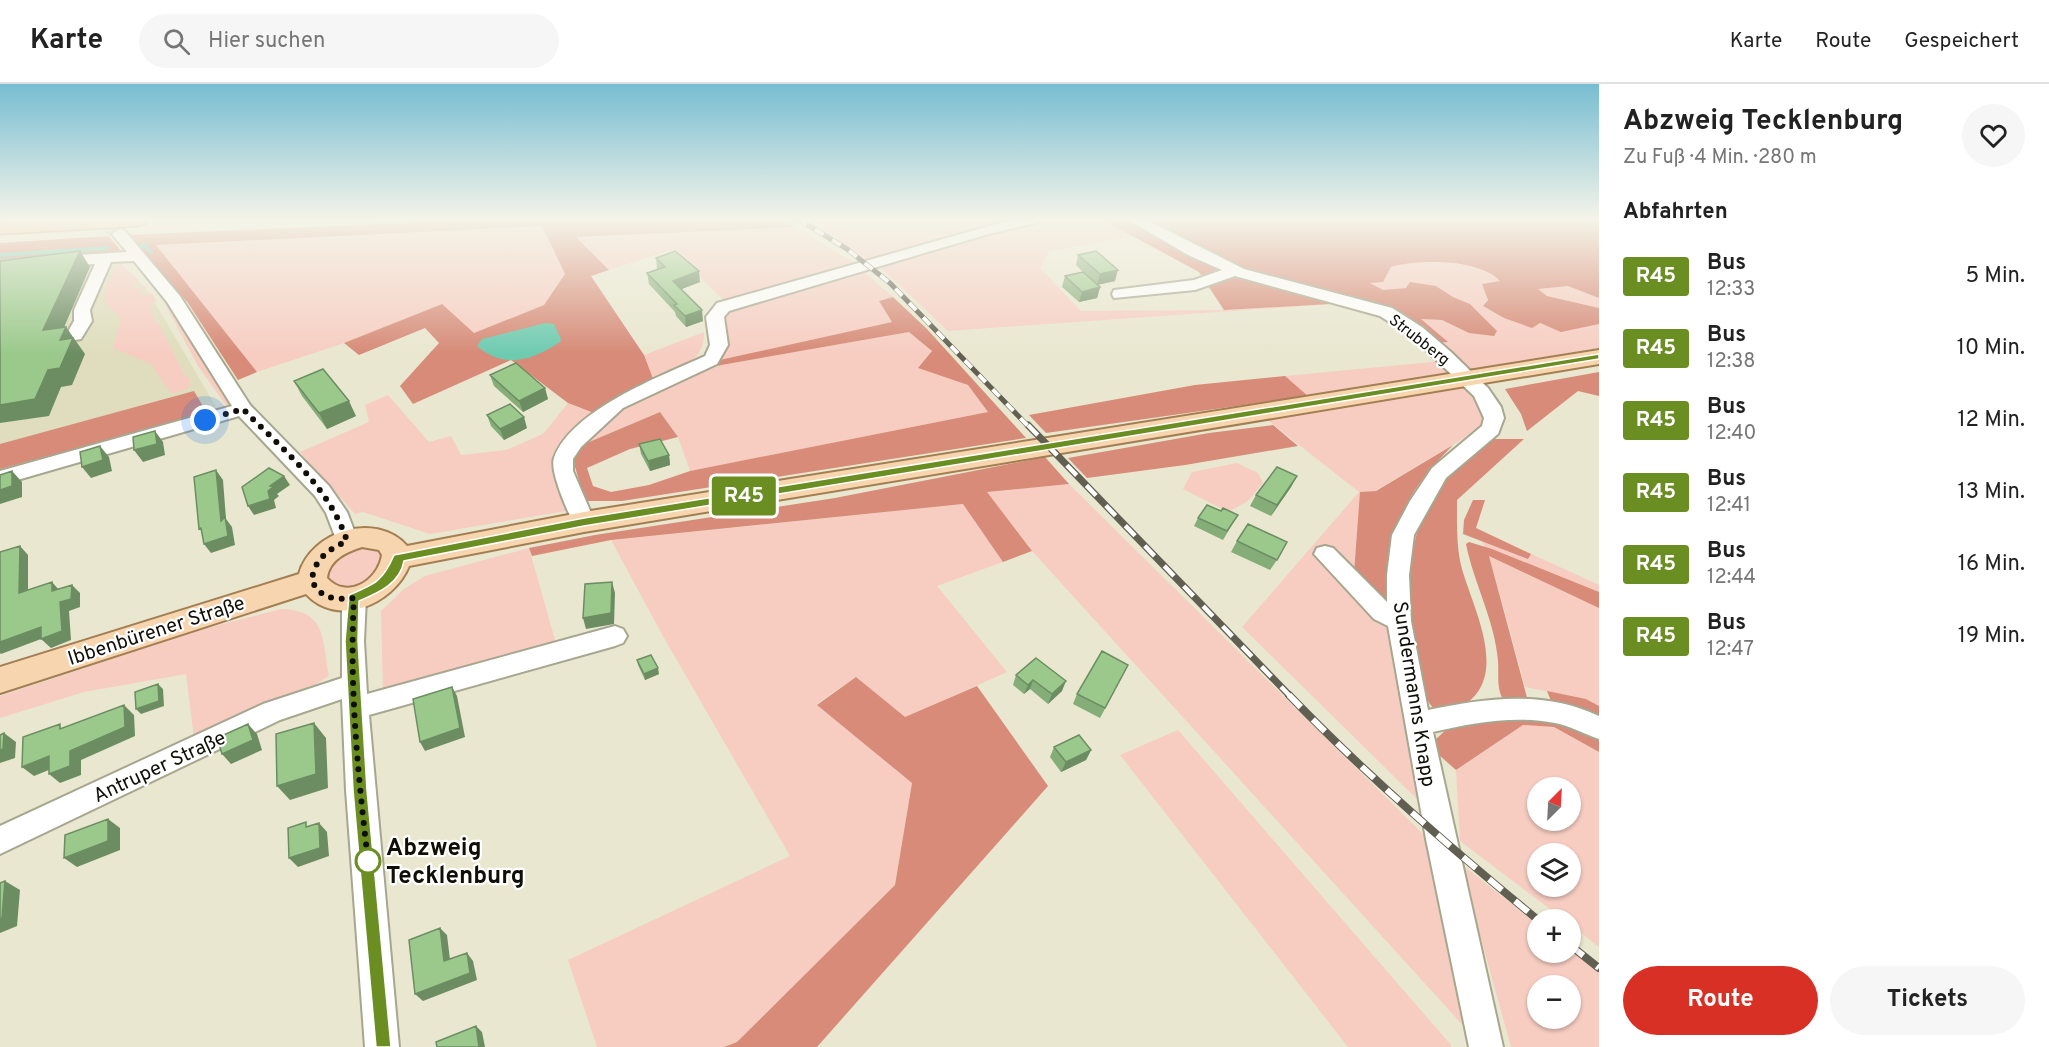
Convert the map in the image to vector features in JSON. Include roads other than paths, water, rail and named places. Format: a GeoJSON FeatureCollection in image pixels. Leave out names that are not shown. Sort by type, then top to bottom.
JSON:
{"type":"FeatureCollection","features":[{"type":"Feature","properties":{"kind":"main road"},"geometry":{"type":"LineString","coordinates":[[398,558],[584,522],[1599,357]]}},
{"type":"Feature","properties":{"kind":"main road"},"geometry":{"type":"LineString","coordinates":[[376,537],[396,548],[398,558],[397,567],[381,586],[354,598],[327,597],[317,591],[312,581],[316,564],[324,554],[347,541],[376,537]]}},
{"type":"Feature","properties":{"kind":"main road","name":"Ibbenbürener Straße"},"geometry":{"type":"LineString","coordinates":[[0,680],[312,581]]}},
{"type":"Feature","properties":{"kind":"street"},"geometry":{"type":"LineString","coordinates":[[0,266],[27,264]]}},
{"type":"Feature","properties":{"kind":"street"},"geometry":{"type":"LineString","coordinates":[[75,336],[83,321],[82,310],[102,264]]}},
{"type":"Feature","properties":{"kind":"street"},"geometry":{"type":"LineString","coordinates":[[144,264],[174,300],[243,409],[322,491],[336,512],[347,541]]}},
{"type":"Feature","properties":{"kind":"street"},"geometry":{"type":"LineString","coordinates":[[584,522],[563,471],[563,459],[574,442],[616,404],[711,360],[718,353],[721,344],[715,317],[723,307],[869,264]]}},
{"type":"Feature","properties":{"kind":"street","name":"Strubberg"},"geometry":{"type":"LineString","coordinates":[[1221,264],[1234,270],[1386,312],[1416,331],[1468,379]]}},
{"type":"Feature","properties":{"kind":"street"},"geometry":{"type":"LineString","coordinates":[[1120,294],[1185,286],[1215,279],[1234,270]]}},
{"type":"Feature","properties":{"kind":"street","name":"Sundermanns Knapp"},"geometry":{"type":"LineString","coordinates":[[1468,379],[1491,407],[1494,418],[1491,429],[1439,472],[1403,535],[1398,575],[1399,621],[1440,839],[1486,1047]]}},
{"type":"Feature","properties":{"kind":"street"},"geometry":{"type":"LineString","coordinates":[[0,478],[243,409]]}},
{"type":"Feature","properties":{"kind":"street"},"geometry":{"type":"LineString","coordinates":[[1325,554],[1382,612],[1399,621]]}},
{"type":"Feature","properties":{"kind":"street"},"geometry":{"type":"LineString","coordinates":[[354,598],[352,641],[360,790],[382,1047]]}},
{"type":"Feature","properties":{"kind":"street","name":"Antruper Straße"},"geometry":{"type":"LineString","coordinates":[[0,840],[272,712],[355,696],[615,636]]}},
{"type":"Feature","properties":{"kind":"street"},"geometry":{"type":"LineString","coordinates":[[1418,724],[1481,711],[1524,709],[1555,711],[1599,728]]}},
{"type":"Feature","properties":{"kind":"water"},"geometry":{"type":"Polygon","coordinates":[[[545,323],[554,324],[561,339],[560,342],[529,358],[508,360],[498,358],[477,346],[482,339],[545,323]]]}},
{"type":"Feature","properties":{"kind":"railway"},"geometry":{"type":"LineString","coordinates":[[866,264],[890,283],[1029,427]]}},
{"type":"Feature","properties":{"kind":"railway"},"geometry":{"type":"LineString","coordinates":[[1028,425],[1290,696]]}},
{"type":"Feature","properties":{"kind":"railway"},"geometry":{"type":"LineString","coordinates":[[1290,696],[1410,811],[1527,911]]}},
{"type":"Feature","properties":{"kind":"railway"},"geometry":{"type":"LineString","coordinates":[[1581,954],[1599,968]]}},
{"type":"Feature","properties":{"kind":"place","name":"Abzweig Tecklenburg"},"geometry":{"type":"Point","coordinates":[368,861]}}]}
